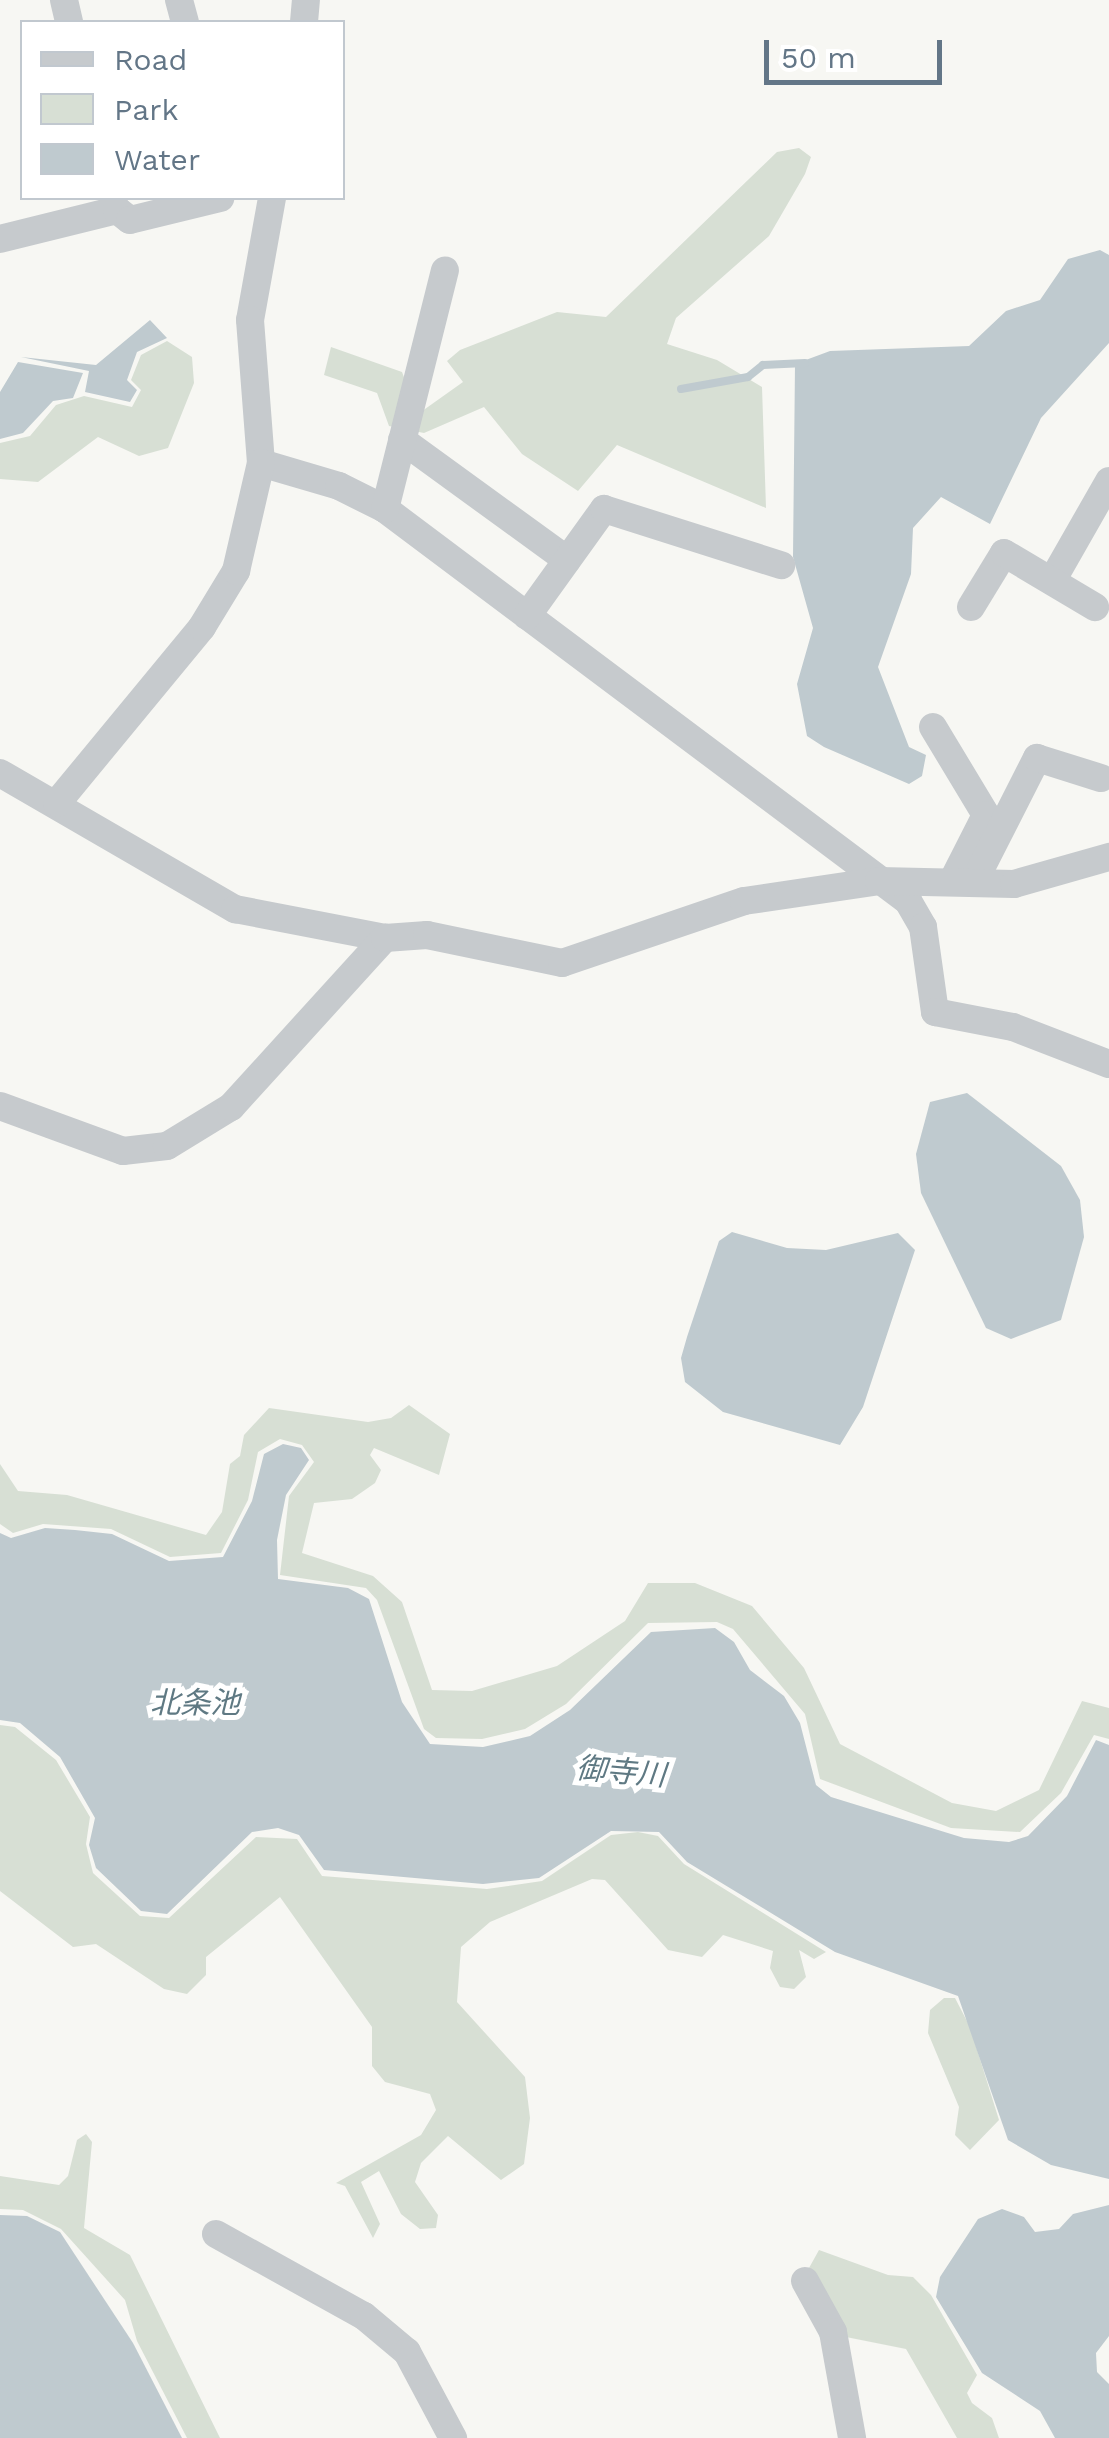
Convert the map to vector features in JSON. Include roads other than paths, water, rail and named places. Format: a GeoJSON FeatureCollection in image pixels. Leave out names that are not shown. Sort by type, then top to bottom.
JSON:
{"type":"FeatureCollection","features":[{"type":"Feature","properties":{"kind":"street"},"geometry":{"type":"LineString","coordinates":[[0,239],[115,204],[130,220],[212,200]]}},
{"type":"Feature","properties":{"kind":"street"},"geometry":{"type":"LineString","coordinates":[[56,803],[202,627],[236,571],[261,463],[250,320],[266,200]]}},
{"type":"Feature","properties":{"kind":"street"},"geometry":{"type":"LineString","coordinates":[[385,508],[445,270]]}},
{"type":"Feature","properties":{"kind":"street"},"geometry":{"type":"LineString","coordinates":[[402,440],[567,560]]}},
{"type":"Feature","properties":{"kind":"street"},"geometry":{"type":"LineString","coordinates":[[261,463],[339,486],[385,508],[908,901],[923,927],[935,1012],[1013,1027],[1109,1064]]}},
{"type":"Feature","properties":{"kind":"street"},"geometry":{"type":"LineString","coordinates":[[1052,581],[1109,480]]}},
{"type":"Feature","properties":{"kind":"street"},"geometry":{"type":"LineString","coordinates":[[527,616],[604,509],[780,565]]}},
{"type":"Feature","properties":{"kind":"street"},"geometry":{"type":"LineString","coordinates":[[971,607],[1004,553],[1095,607]]}},
{"type":"Feature","properties":{"kind":"street"},"geometry":{"type":"LineString","coordinates":[[934,727],[986,816],[964,880]]}},
{"type":"Feature","properties":{"kind":"street"},"geometry":{"type":"LineString","coordinates":[[964,880],[1036,758],[1101,778]]}},
{"type":"Feature","properties":{"kind":"street"},"geometry":{"type":"LineString","coordinates":[[0,772],[56,803],[95,832],[235,910],[385,938],[428,935],[562,963],[744,901],[879,880],[1014,884],[1109,857]]}},
{"type":"Feature","properties":{"kind":"street"},"geometry":{"type":"LineString","coordinates":[[0,1106],[123,1151],[167,1146],[231,1107],[385,938]]}},
{"type":"Feature","properties":{"kind":"street"},"geometry":{"type":"LineString","coordinates":[[216,2234],[364,2316],[407,2352],[453,2438]]}},
{"type":"Feature","properties":{"kind":"street"},"geometry":{"type":"LineString","coordinates":[[804,2281],[833,2332],[852,2438]]}},
{"type":"Feature","properties":{"kind":"water"},"geometry":{"type":"Polygon","coordinates":[[[1100,250],[1109,255],[1109,343],[1041,418],[990,524],[941,497],[913,528],[911,574],[878,667],[909,747],[926,755],[922,776],[909,784],[824,747],[807,736],[797,684],[813,628],[793,557],[795,364],[830,351],[969,346],[1006,311],[1040,300],[1068,259],[1100,250]]]}},
{"type":"Feature","properties":{"kind":"water"},"geometry":{"type":"Polygon","coordinates":[[[150,320],[167,338],[137,352],[127,380],[137,390],[130,402],[85,392],[89,371],[21,357],[96,365],[150,320]]]}},
{"type":"Feature","properties":{"kind":"water"},"geometry":{"type":"Polygon","coordinates":[[[18,362],[83,373],[73,398],[53,401],[23,433],[0,439],[0,392],[18,362]]]}},
{"type":"Feature","properties":{"kind":"water"},"geometry":{"type":"Polygon","coordinates":[[[967,1093],[1061,1166],[1080,1200],[1084,1237],[1061,1320],[1011,1339],[986,1328],[921,1193],[916,1154],[930,1102],[967,1093]]]}},
{"type":"Feature","properties":{"kind":"water"},"geometry":{"type":"Polygon","coordinates":[[[732,1232],[787,1248],[826,1250],[898,1233],[915,1250],[863,1407],[840,1445],[723,1412],[685,1382],[681,1358],[687,1337],[719,1241],[732,1232]]]}},
{"type":"Feature","properties":{"kind":"water","name":"北条池"},"geometry":{"type":"Polygon","coordinates":[[[283,1444],[301,1448],[309,1460],[286,1495],[277,1540],[278,1579],[348,1588],[369,1599],[402,1702],[430,1744],[483,1747],[530,1736],[570,1710],[651,1632],[715,1628],[734,1642],[750,1670],[784,1696],[800,1723],[816,1785],[831,1797],[964,1838],[1009,1842],[1028,1836],[1067,1796],[1096,1740],[1109,1745],[1109,2179],[1051,2165],[1008,2140],[958,1996],[835,1952],[687,1862],[659,1832],[611,1831],[539,1878],[483,1884],[324,1870],[299,1835],[278,1828],[252,1832],[167,1914],[141,1911],[96,1868],[89,1845],[95,1818],[60,1757],[20,1723],[0,1720],[0,1533],[11,1538],[45,1528],[75,1530],[112,1534],[169,1561],[223,1557],[252,1501],[264,1454],[283,1444]]]}},
{"type":"Feature","properties":{"kind":"water"},"geometry":{"type":"Polygon","coordinates":[[[1109,2205],[1109,2336],[1096,2353],[1097,2372],[1109,2384],[1109,2438],[1055,2438],[1040,2411],[982,2373],[936,2297],[940,2277],[978,2219],[1002,2209],[1024,2217],[1035,2232],[1059,2229],[1073,2214],[1109,2205]]]}},
{"type":"Feature","properties":{"kind":"water"},"geometry":{"type":"Polygon","coordinates":[[[0,2215],[27,2216],[60,2232],[133,2343],[182,2438],[0,2438],[0,2215]]]}},
{"type":"Feature","properties":{"kind":"waterway"},"geometry":{"type":"LineString","coordinates":[[681,389],[748,377],[763,365],[805,363]]}},
{"type":"Feature","properties":{"kind":"water label","name":"御寺川"},"geometry":{"type":"Point","coordinates":[621,1772]}}]}
